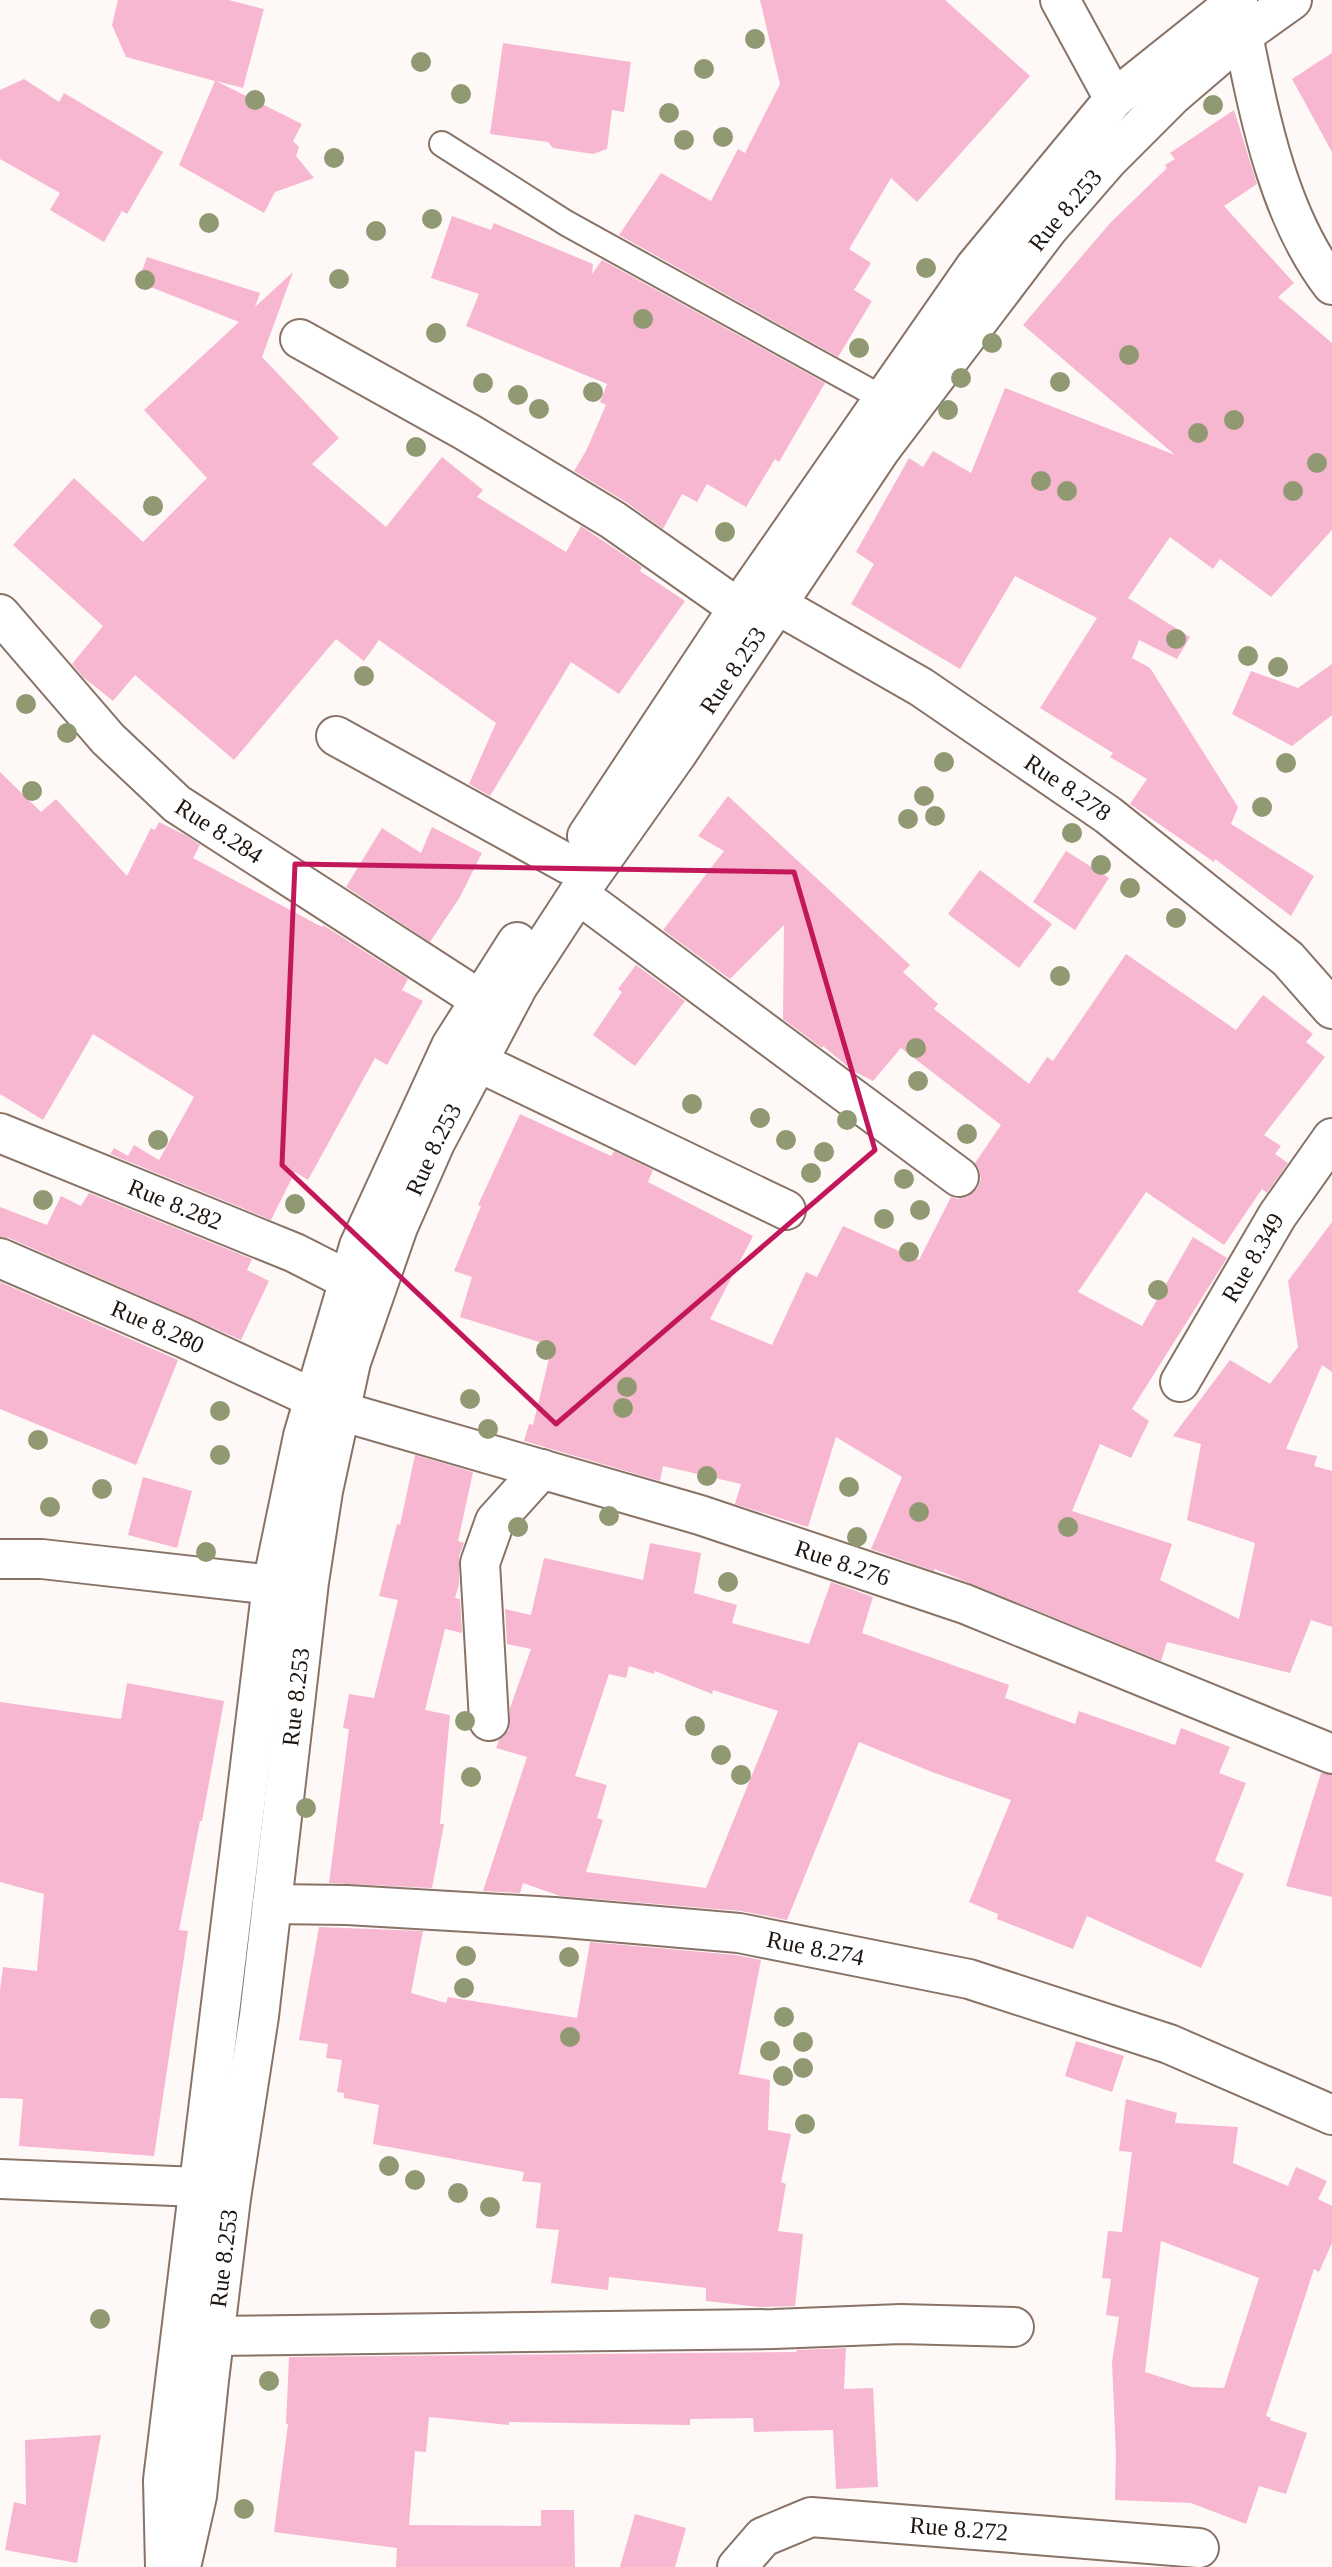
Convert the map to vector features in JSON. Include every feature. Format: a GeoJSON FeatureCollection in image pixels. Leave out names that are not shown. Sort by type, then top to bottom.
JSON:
{"type":"FeatureCollection","features":[{"type":"Feature","properties":{"kind":"main road"},"geometry":{"type":"LineString","coordinates":[[1060,0],[1114,99]]}},
{"type":"Feature","properties":{"kind":"main road","name":"Rue 8.253"},"geometry":{"type":"LineString","coordinates":[[165,2567],[163,2480],[272,1585],[303,1436],[327,1405],[351,1362],[398,1227],[435,1143],[573,879],[738,608],[975,267],[1114,99],[1240,18],[1292,0]]}},
{"type":"Feature","properties":{"kind":"main road"},"geometry":{"type":"LineString","coordinates":[[1240,18],[1260,122],[1288,203],[1318,266],[1332,285]]}},
{"type":"Feature","properties":{"kind":"main road","name":"Rue 8.253"},"geometry":{"type":"LineString","coordinates":[[181,2567],[197,2496],[214,2336],[272,1904],[278,1833],[323,1491],[327,1405],[359,1246],[451,1046],[479,999],[573,879],[677,754],[881,449],[1048,229],[1108,160],[1173,95],[1240,18]]}},
{"type":"Feature","properties":{"kind":"main road"},"geometry":{"type":"LineString","coordinates":[[300,339],[467,432],[613,520],[738,608]]}},
{"type":"Feature","properties":{"kind":"main road","name":"Rue 8.278"},"geometry":{"type":"LineString","coordinates":[[776,604],[922,687],[1108,815],[1288,959],[1332,1009]]}},
{"type":"Feature","properties":{"kind":"main road","name":"Rue 8.284"},"geometry":{"type":"LineString","coordinates":[[0,614],[108,739],[177,804],[479,999]]}},
{"type":"Feature","properties":{"kind":"main road"},"geometry":{"type":"LineString","coordinates":[[337,736],[573,879],[959,1177]]}},
{"type":"Feature","properties":{"kind":"main road"},"geometry":{"type":"LineString","coordinates":[[478,1062],[786,1210]]}},
{"type":"Feature","properties":{"kind":"main road","name":"Rue 8.282"},"geometry":{"type":"LineString","coordinates":[[0,1133],[295,1253],[350,1281]]}},
{"type":"Feature","properties":{"kind":"main road","name":"Rue 8.349"},"geometry":{"type":"LineString","coordinates":[[1180,1382],[1277,1216],[1332,1138]]}},
{"type":"Feature","properties":{"kind":"main road","name":"Rue 8.280"},"geometry":{"type":"LineString","coordinates":[[0,1258],[184,1338],[327,1405]]}},
{"type":"Feature","properties":{"kind":"main road","name":"Rue 8.276"},"geometry":{"type":"LineString","coordinates":[[327,1405],[700,1515],[965,1604],[1332,1754]]}},
{"type":"Feature","properties":{"kind":"main road"},"geometry":{"type":"LineString","coordinates":[[489,1721],[480,1563],[495,1521],[542,1469]]}},
{"type":"Feature","properties":{"kind":"main road"},"geometry":{"type":"LineString","coordinates":[[0,1559],[42,1559],[272,1585]]}},
{"type":"Feature","properties":{"kind":"main road","name":"Rue 8.274"},"geometry":{"type":"LineString","coordinates":[[272,1904],[346,1905],[541,1916],[739,1933],[969,1979],[1169,2044],[1332,2115]]}},
{"type":"Feature","properties":{"kind":"main road"},"geometry":{"type":"LineString","coordinates":[[0,2179],[199,2187]]}},
{"type":"Feature","properties":{"kind":"main road"},"geometry":{"type":"LineString","coordinates":[[214,2336],[774,2329],[901,2324],[1014,2327]]}},
{"type":"Feature","properties":{"kind":"main road","name":"Rue 8.272"},"geometry":{"type":"LineString","coordinates":[[737,2567],[763,2537],[811,2517],[1199,2547]]}},
{"type":"Feature","properties":{"kind":"lane"},"geometry":{"type":"LineString","coordinates":[[442,144],[566,223],[884,399]]}},
{"type":"Feature","properties":{"kind":"highlighted area"},"geometry":{"type":"Polygon","coordinates":[[[295,864],[794,872],[875,1150],[556,1424],[282,1165],[295,864]]]}},
{"type":"Feature","properties":{"kind":"building"},"geometry":{"type":"Polygon","coordinates":[[[118,0],[229,0],[264,9],[243,88],[216,81],[302,124],[293,141],[299,147],[296,156],[314,178],[275,192],[264,213],[179,165],[215,81],[126,57],[112,25],[118,0]]]}},
{"type":"Feature","properties":{"kind":"building"},"geometry":{"type":"Polygon","coordinates":[[[760,0],[945,0],[1030,76],[917,202],[891,178],[849,249],[871,263],[854,290],[872,301],[838,357],[619,235],[661,173],[711,201],[738,149],[745,153],[780,84],[760,0]]]}},
{"type":"Feature","properties":{"kind":"building"},"geometry":{"type":"Polygon","coordinates":[[[503,43],[631,62],[624,112],[612,110],[607,149],[593,154],[553,148],[548,142],[490,134],[503,43]]]}},
{"type":"Feature","properties":{"kind":"building"},"geometry":{"type":"Polygon","coordinates":[[[1332,53],[1332,152],[1292,79],[1332,53]]]}},
{"type":"Feature","properties":{"kind":"building"},"geometry":{"type":"Polygon","coordinates":[[[24,79],[59,102],[64,93],[163,152],[127,214],[122,211],[104,242],[50,210],[60,193],[0,159],[0,90],[24,79]]]}},
{"type":"Feature","properties":{"kind":"building"},"geometry":{"type":"Polygon","coordinates":[[[1234,110],[1257,184],[1224,206],[1294,283],[1278,297],[1332,343],[1332,530],[1271,597],[1220,559],[1213,569],[1170,537],[1128,598],[1190,637],[1177,659],[1139,640],[1132,658],[1150,668],[1238,807],[1231,824],[1314,876],[1291,916],[1215,859],[1214,862],[1130,804],[1147,779],[1110,757],[1113,753],[1040,708],[1097,618],[1015,576],[960,669],[851,604],[874,564],[856,552],[909,458],[923,467],[933,451],[971,473],[1005,388],[1175,455],[1023,325],[1111,222],[1167,168],[1165,165],[1175,159],[1170,153],[1234,110]]]}},
{"type":"Feature","properties":{"kind":"building"},"geometry":{"type":"Polygon","coordinates":[[[452,216],[491,230],[494,223],[593,264],[592,274],[602,260],[825,383],[779,462],[775,459],[746,507],[707,484],[697,502],[682,494],[663,529],[626,502],[574,471],[606,405],[600,402],[607,384],[466,326],[479,294],[431,278],[452,216]]]}},
{"type":"Feature","properties":{"kind":"building"},"geometry":{"type":"Polygon","coordinates":[[[147,257],[260,293],[255,307],[293,272],[262,357],[339,438],[312,464],[386,527],[442,457],[483,490],[477,497],[566,552],[581,526],[642,567],[640,571],[685,601],[619,694],[571,662],[490,796],[469,784],[496,723],[379,640],[364,661],[336,639],[234,760],[135,675],[113,701],[83,677],[72,664],[103,626],[13,545],[74,478],[143,542],[207,478],[144,410],[239,322],[138,282],[147,257]]]}},
{"type":"Feature","properties":{"kind":"building"},"geometry":{"type":"Polygon","coordinates":[[[1332,664],[1332,715],[1292,746],[1232,714],[1251,671],[1298,688],[1332,664]]]}},
{"type":"Feature","properties":{"kind":"building"},"geometry":{"type":"Polygon","coordinates":[[[0,772],[41,812],[56,799],[127,876],[151,828],[155,830],[159,822],[187,836],[200,845],[193,858],[322,927],[323,925],[408,979],[402,990],[423,1001],[387,1065],[375,1058],[308,1180],[295,1172],[271,1220],[110,1154],[114,1148],[128,1156],[134,1145],[159,1160],[194,1097],[93,1034],[43,1120],[0,1094],[0,772]]]}},
{"type":"Feature","properties":{"kind":"building"},"geometry":{"type":"Polygon","coordinates":[[[728,796],[910,965],[903,972],[938,1004],[934,1009],[1029,1084],[1047,1057],[1053,1061],[1126,954],[1236,1030],[1263,995],[1313,1034],[1306,1042],[1325,1057],[1264,1135],[1281,1146],[1275,1154],[1288,1163],[1267,1193],[1262,1189],[1224,1245],[1146,1192],[1078,1292],[1142,1326],[1193,1237],[1227,1258],[1132,1409],[1149,1421],[1131,1458],[1100,1444],[1072,1511],[1172,1544],[1160,1580],[1239,1619],[1255,1543],[1187,1520],[1201,1444],[1173,1436],[1230,1360],[1270,1384],[1298,1347],[1288,1281],[1332,1222],[1332,1372],[1322,1365],[1286,1449],[1317,1456],[1314,1466],[1332,1471],[1332,1627],[1311,1620],[1290,1673],[1167,1642],[1161,1661],[935,1569],[934,1571],[871,1549],[902,1477],[836,1437],[808,1527],[735,1504],[741,1484],[663,1466],[660,1481],[524,1441],[529,1424],[533,1425],[552,1346],[460,1317],[472,1277],[454,1271],[481,1206],[478,1205],[520,1114],[611,1156],[614,1151],[653,1170],[648,1182],[753,1236],[710,1319],[772,1345],[806,1272],[817,1277],[843,1226],[919,1260],[951,1197],[967,1197],[977,1189],[981,1179],[975,1163],[1001,1125],[901,1048],[873,1081],[853,1071],[823,1046],[822,1048],[783,1019],[784,925],[730,979],[663,930],[724,851],[698,836],[728,796]]]}},
{"type":"Feature","properties":{"kind":"building"},"geometry":{"type":"Polygon","coordinates":[[[432,827],[482,853],[460,897],[430,942],[346,887],[382,828],[421,853],[432,827]]]}},
{"type":"Feature","properties":{"kind":"building"},"geometry":{"type":"Polygon","coordinates":[[[1066,851],[1109,878],[1075,930],[1033,902],[1066,851]]]}},
{"type":"Feature","properties":{"kind":"building"},"geometry":{"type":"Polygon","coordinates":[[[980,870],[1052,924],[1019,968],[948,914],[980,870]]]}},
{"type":"Feature","properties":{"kind":"building"},"geometry":{"type":"Polygon","coordinates":[[[636,965],[685,1001],[635,1066],[593,1035],[622,992],[618,989],[636,965]]]}},
{"type":"Feature","properties":{"kind":"building"},"geometry":{"type":"Polygon","coordinates":[[[89,1193],[252,1259],[247,1270],[269,1281],[241,1340],[9,1238],[0,1237],[0,1207],[47,1225],[61,1196],[81,1206],[89,1193]]]}},
{"type":"Feature","properties":{"kind":"building"},"geometry":{"type":"Polygon","coordinates":[[[0,1282],[178,1360],[136,1465],[0,1409],[0,1282]]]}},
{"type":"Feature","properties":{"kind":"building"},"geometry":{"type":"Polygon","coordinates":[[[415,1455],[473,1472],[458,1541],[464,1543],[459,1556],[459,1584],[455,1598],[460,1599],[462,1633],[445,1629],[425,1710],[450,1715],[440,1824],[444,1824],[432,1888],[329,1883],[349,1729],[343,1728],[349,1694],[374,1698],[398,1600],[379,1596],[397,1524],[400,1525],[415,1455]]]}},
{"type":"Feature","properties":{"kind":"building"},"geometry":{"type":"Polygon","coordinates":[[[143,1477],[192,1491],[177,1548],[128,1535],[143,1477]]]}},
{"type":"Feature","properties":{"kind":"building"},"geometry":{"type":"Polygon","coordinates":[[[650,1543],[701,1553],[694,1593],[737,1605],[732,1623],[809,1644],[831,1582],[873,1597],[862,1633],[1009,1685],[1005,1698],[1075,1724],[1079,1711],[1175,1745],[1181,1728],[1230,1747],[1219,1773],[1246,1783],[1215,1861],[1244,1874],[1201,1968],[1087,1916],[1073,1949],[997,1919],[998,1914],[969,1902],[1011,1800],[859,1742],[787,1920],[741,1911],[560,1896],[523,1883],[520,1893],[483,1891],[527,1757],[496,1748],[499,1740],[509,1730],[510,1708],[531,1649],[507,1644],[505,1609],[531,1615],[544,1558],[643,1580],[650,1543]],[[629,1666],[626,1678],[609,1674],[575,1776],[607,1785],[597,1818],[603,1820],[586,1872],[706,1888],[778,1711],[713,1690],[712,1694],[655,1671],[654,1674],[629,1666]]]}},
{"type":"Feature","properties":{"kind":"building"},"geometry":{"type":"Polygon","coordinates":[[[127,1683],[224,1701],[179,1930],[188,1931],[154,2156],[19,2146],[23,2099],[0,2098],[0,1990],[3,1967],[37,1971],[44,1894],[0,1882],[0,1702],[121,1719],[127,1683]]]}},
{"type":"Feature","properties":{"kind":"building"},"geometry":{"type":"Polygon","coordinates":[[[1321,1773],[1332,1775],[1332,1897],[1286,1886],[1321,1773]]]}},
{"type":"Feature","properties":{"kind":"building"},"geometry":{"type":"Polygon","coordinates":[[[319,1927],[423,1931],[411,1993],[446,2003],[448,1997],[577,2018],[590,1942],[736,1955],[761,1960],[739,2074],[770,2080],[768,2130],[791,2134],[781,2182],[786,2184],[778,2231],[803,2234],[795,2306],[759,2307],[706,2301],[706,2288],[609,2277],[608,2290],[551,2283],[559,2230],[536,2228],[541,2183],[522,2181],[524,2172],[373,2144],[379,2105],[344,2098],[344,2093],[337,2092],[342,2060],[326,2058],[328,2044],[299,2040],[319,1927]]]}},
{"type":"Feature","properties":{"kind":"building"},"geometry":{"type":"Polygon","coordinates":[[[1076,2041],[1124,2056],[1112,2092],[1065,2076],[1076,2041]]]}},
{"type":"Feature","properties":{"kind":"building"},"geometry":{"type":"Polygon","coordinates":[[[1126,2099],[1177,2113],[1175,2123],[1238,2127],[1233,2163],[1288,2186],[1296,2167],[1327,2181],[1318,2199],[1332,2206],[1332,2243],[1319,2272],[1314,2269],[1266,2416],[1271,2418],[1270,2420],[1307,2433],[1286,2494],[1259,2486],[1246,2524],[1191,2503],[1115,2500],[1112,2362],[1119,2317],[1106,2315],[1111,2279],[1102,2278],[1108,2231],[1122,2232],[1132,2152],[1119,2151],[1126,2099]],[[1161,2241],[1145,2372],[1192,2387],[1224,2388],[1259,2278],[1161,2241]]]}},
{"type":"Feature","properties":{"kind":"building"},"geometry":{"type":"Polygon","coordinates":[[[846,2348],[844,2389],[873,2388],[878,2487],[836,2489],[833,2430],[754,2432],[753,2418],[690,2419],[690,2425],[509,2422],[509,2425],[429,2417],[426,2452],[415,2451],[409,2525],[541,2526],[541,2510],[574,2510],[575,2567],[396,2567],[397,2548],[274,2532],[288,2424],[289,2357],[796,2352],[846,2348]]]}},
{"type":"Feature","properties":{"kind":"building"},"geometry":{"type":"Polygon","coordinates":[[[101,2435],[77,2563],[5,2550],[14,2502],[26,2505],[25,2440],[101,2435]]]}},
{"type":"Feature","properties":{"kind":"building"},"geometry":{"type":"Polygon","coordinates":[[[635,2514],[686,2528],[675,2567],[620,2567],[635,2514]]]}}]}
